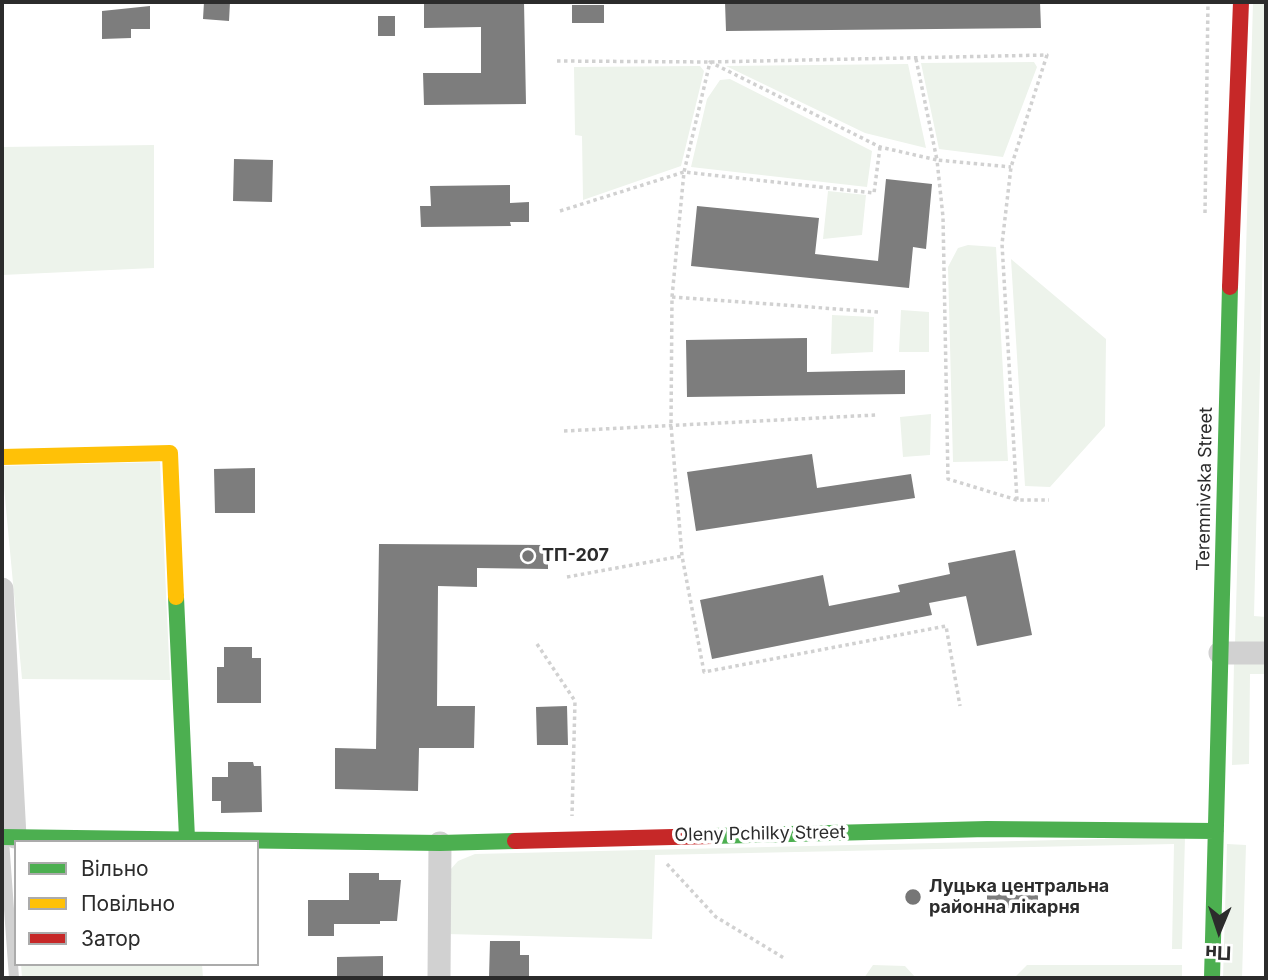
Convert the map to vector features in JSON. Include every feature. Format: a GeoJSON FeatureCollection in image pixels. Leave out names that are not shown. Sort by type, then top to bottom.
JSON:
{"type":"FeatureCollection","features":[{"type":"Feature","properties":{"kind":"street","name":"Teremnivska Street"},"geometry":{"type":"LineString","coordinates":[[1212,978],[1241,2]]}},
{"type":"Feature","properties":{"kind":"street"},"geometry":{"type":"LineString","coordinates":[[2,457],[170,453],[187,838]]}},
{"type":"Feature","properties":{"kind":"street"},"geometry":{"type":"LineString","coordinates":[[2,589],[7,837]]}},
{"type":"Feature","properties":{"kind":"street"},"geometry":{"type":"LineString","coordinates":[[1220,653],[1266,653]]}},
{"type":"Feature","properties":{"kind":"street","name":"Oleny Pchilky Street"},"geometry":{"type":"LineString","coordinates":[[7,837],[440,843],[987,829],[1216,831]]}},
{"type":"Feature","properties":{"kind":"street"},"geometry":{"type":"LineString","coordinates":[[439,978],[440,843]]}},
{"type":"Feature","properties":{"kind":"lane"},"geometry":{"type":"LineString","coordinates":[[7,837],[14,960]]}},
{"type":"Feature","properties":{"kind":"path"},"geometry":{"type":"LineString","coordinates":[[557,61],[710,62],[1047,55],[1012,167],[1002,244],[1017,500]]}},
{"type":"Feature","properties":{"kind":"path"},"geometry":{"type":"LineString","coordinates":[[916,58],[936,160],[943,217],[948,479],[1017,500],[1049,500]]}},
{"type":"Feature","properties":{"kind":"path"},"geometry":{"type":"LineString","coordinates":[[710,62],[880,148],[936,160],[1012,167]]}},
{"type":"Feature","properties":{"kind":"path"},"geometry":{"type":"LineString","coordinates":[[710,62],[684,172],[672,297],[671,425],[682,556],[704,672],[946,626],[960,706]]}},
{"type":"Feature","properties":{"kind":"path"},"geometry":{"type":"LineString","coordinates":[[560,211],[684,172],[874,193],[880,148]]}},
{"type":"Feature","properties":{"kind":"path"},"geometry":{"type":"LineString","coordinates":[[672,297],[879,312]]}},
{"type":"Feature","properties":{"kind":"path"},"geometry":{"type":"LineString","coordinates":[[564,431],[876,415]]}},
{"type":"Feature","properties":{"kind":"path"},"geometry":{"type":"LineString","coordinates":[[567,577],[682,556]]}},
{"type":"Feature","properties":{"kind":"path"},"geometry":{"type":"LineString","coordinates":[[537,644],[575,701],[571,838]]}},
{"type":"Feature","properties":{"kind":"path"},"geometry":{"type":"LineString","coordinates":[[661,860],[716,917],[784,958]]}},
{"type":"Feature","properties":{"kind":"shaded area"},"geometry":{"type":"Polygon","coordinates":[[[1253,2],[1266,2],[1266,123],[1254,616],[1266,617],[1266,644],[1235,644],[1253,2]]]}},
{"type":"Feature","properties":{"kind":"shaded area"},"geometry":{"type":"Polygon","coordinates":[[[1034,62],[1037,67],[1003,157],[939,149],[921,63],[1034,62]]]}},
{"type":"Feature","properties":{"kind":"shaded area"},"geometry":{"type":"Polygon","coordinates":[[[908,64],[926,148],[865,133],[726,66],[908,64]]]}},
{"type":"Feature","properties":{"kind":"shaded area"},"geometry":{"type":"Polygon","coordinates":[[[700,66],[704,71],[681,166],[583,200],[582,136],[575,135],[574,67],[700,66]]]}},
{"type":"Feature","properties":{"kind":"shaded area"},"geometry":{"type":"Polygon","coordinates":[[[730,79],[872,151],[867,187],[691,167],[707,99],[720,80],[730,79]]]}},
{"type":"Feature","properties":{"kind":"shaded area"},"geometry":{"type":"Polygon","coordinates":[[[154,145],[154,268],[2,275],[2,147],[154,145]]]}},
{"type":"Feature","properties":{"kind":"shaded area"},"geometry":{"type":"Polygon","coordinates":[[[828,191],[866,195],[862,235],[823,239],[828,191]]]}},
{"type":"Feature","properties":{"kind":"shaded area"},"geometry":{"type":"Polygon","coordinates":[[[968,245],[996,247],[1008,461],[953,462],[948,267],[958,248],[968,245]]]}},
{"type":"Feature","properties":{"kind":"shaded area"},"geometry":{"type":"Polygon","coordinates":[[[1011,259],[1106,339],[1105,426],[1050,487],[1025,486],[1011,259]]]}},
{"type":"Feature","properties":{"kind":"shaded area"},"geometry":{"type":"Polygon","coordinates":[[[901,310],[929,312],[929,352],[899,352],[901,310]]]}},
{"type":"Feature","properties":{"kind":"shaded area"},"geometry":{"type":"Polygon","coordinates":[[[832,315],[874,317],[873,352],[831,354],[832,315]]]}},
{"type":"Feature","properties":{"kind":"shaded area"},"geometry":{"type":"Polygon","coordinates":[[[931,414],[930,455],[903,457],[900,417],[931,414]]]}},
{"type":"Feature","properties":{"kind":"shaded area"},"geometry":{"type":"Polygon","coordinates":[[[160,462],[170,680],[22,679],[2,466],[160,462]]]}},
{"type":"Feature","properties":{"kind":"shaded area"},"geometry":{"type":"Polygon","coordinates":[[[1234,662],[1266,662],[1266,674],[1250,674],[1249,764],[1232,765],[1234,662]]]}},
{"type":"Feature","properties":{"kind":"shaded area"},"geometry":{"type":"Polygon","coordinates":[[[1185,837],[1182,949],[1172,949],[1174,844],[655,855],[652,939],[446,934],[450,870],[458,861],[475,854],[1185,837]]]}},
{"type":"Feature","properties":{"kind":"shaded area"},"geometry":{"type":"Polygon","coordinates":[[[1227,844],[1246,845],[1242,978],[1223,978],[1227,844]]]}},
{"type":"Feature","properties":{"kind":"shaded area"},"geometry":{"type":"Polygon","coordinates":[[[873,965],[905,966],[916,978],[864,978],[873,965]]]}},
{"type":"Feature","properties":{"kind":"shaded area"},"geometry":{"type":"Polygon","coordinates":[[[1027,965],[1182,965],[1182,978],[1014,978],[1027,965]]]}},
{"type":"Feature","properties":{"kind":"shaded area"},"geometry":{"type":"Polygon","coordinates":[[[21,966],[202,966],[203,978],[22,978],[21,966]]]}},
{"type":"Feature","properties":{"kind":"building"},"geometry":{"type":"Polygon","coordinates":[[[204,2],[230,2],[229,21],[203,19],[204,2]]]}},
{"type":"Feature","properties":{"kind":"building"},"geometry":{"type":"Polygon","coordinates":[[[424,2],[524,2],[526,104],[424,105],[423,73],[481,73],[481,27],[424,28],[424,2]]]}},
{"type":"Feature","properties":{"kind":"building"},"geometry":{"type":"Polygon","coordinates":[[[725,2],[1040,2],[1041,28],[726,31],[725,2]]]}},
{"type":"Feature","properties":{"kind":"building"},"geometry":{"type":"Polygon","coordinates":[[[572,5],[604,5],[604,23],[572,23],[572,5]]]}},
{"type":"Feature","properties":{"kind":"building"},"geometry":{"type":"Polygon","coordinates":[[[150,6],[150,29],[131,29],[131,38],[102,39],[102,11],[150,6]]]}},
{"type":"Feature","properties":{"kind":"building"},"geometry":{"type":"Polygon","coordinates":[[[378,16],[395,16],[395,36],[378,36],[378,16]]]}},
{"type":"Feature","properties":{"kind":"building"},"geometry":{"type":"Polygon","coordinates":[[[234,159],[273,160],[272,202],[233,201],[234,159]]]}},
{"type":"Feature","properties":{"kind":"building"},"geometry":{"type":"Polygon","coordinates":[[[886,179],[932,184],[926,249],[913,247],[909,288],[691,266],[697,206],[819,218],[815,254],[878,261],[886,179]]]}},
{"type":"Feature","properties":{"kind":"building"},"geometry":{"type":"Polygon","coordinates":[[[510,185],[510,203],[529,202],[529,222],[510,222],[511,226],[421,227],[420,206],[431,206],[430,186],[510,185]]]}},
{"type":"Feature","properties":{"kind":"building"},"geometry":{"type":"Polygon","coordinates":[[[807,338],[807,372],[905,370],[905,394],[687,397],[686,340],[807,338]]]}},
{"type":"Feature","properties":{"kind":"building"},"geometry":{"type":"Polygon","coordinates":[[[812,454],[817,488],[911,474],[915,498],[696,531],[687,472],[812,454]]]}},
{"type":"Feature","properties":{"kind":"building"},"geometry":{"type":"Polygon","coordinates":[[[255,468],[255,513],[215,513],[214,469],[255,468]]]}},
{"type":"Feature","properties":{"kind":"building"},"geometry":{"type":"Polygon","coordinates":[[[379,544],[548,545],[548,569],[477,568],[477,587],[438,586],[437,706],[475,706],[474,748],[419,748],[418,791],[335,789],[335,748],[376,749],[379,544]]]}},
{"type":"Feature","properties":{"kind":"building"},"geometry":{"type":"Polygon","coordinates":[[[1015,550],[1032,635],[977,646],[966,596],[929,603],[932,615],[712,659],[700,600],[823,575],[829,606],[900,592],[898,585],[950,574],[948,563],[1015,550]]]}},
{"type":"Feature","properties":{"kind":"building"},"geometry":{"type":"Polygon","coordinates":[[[224,647],[252,647],[252,658],[261,658],[261,703],[217,703],[217,667],[224,667],[224,647]]]}},
{"type":"Feature","properties":{"kind":"building"},"geometry":{"type":"Polygon","coordinates":[[[567,706],[568,745],[537,745],[536,707],[567,706]]]}},
{"type":"Feature","properties":{"kind":"building"},"geometry":{"type":"Polygon","coordinates":[[[228,762],[253,762],[254,766],[261,766],[262,812],[221,813],[221,801],[212,801],[212,777],[228,777],[228,762]]]}},
{"type":"Feature","properties":{"kind":"building"},"geometry":{"type":"Polygon","coordinates":[[[349,873],[379,873],[379,880],[401,880],[397,921],[380,921],[380,924],[334,924],[334,936],[308,936],[308,900],[349,900],[349,873]]]}},
{"type":"Feature","properties":{"kind":"building"},"geometry":{"type":"Polygon","coordinates":[[[987,888],[1038,889],[1038,913],[987,912],[987,888]]]}},
{"type":"Feature","properties":{"kind":"building"},"geometry":{"type":"Polygon","coordinates":[[[490,941],[520,941],[520,955],[529,955],[529,978],[489,978],[490,941]]]}},
{"type":"Feature","properties":{"kind":"building"},"geometry":{"type":"Polygon","coordinates":[[[383,956],[383,978],[337,978],[337,957],[383,956]]]}},
{"type":"Feature","properties":{"kind":"traffic: fast"},"geometry":{"type":"LineString","coordinates":[[1212,978],[1230,287]]}},
{"type":"Feature","properties":{"kind":"traffic: fast"},"geometry":{"type":"LineString","coordinates":[[176,597],[187,838]]}},
{"type":"Feature","properties":{"kind":"traffic: fast"},"geometry":{"type":"LineString","coordinates":[[712,836],[987,829],[1216,831]]}},
{"type":"Feature","properties":{"kind":"traffic: fast"},"geometry":{"type":"LineString","coordinates":[[2,837],[221,840]]}},
{"type":"Feature","properties":{"kind":"traffic: fast"},"geometry":{"type":"LineString","coordinates":[[259,841],[440,843],[515,841]]}},
{"type":"Feature","properties":{"kind":"traffic: slow"},"geometry":{"type":"LineString","coordinates":[[2,457],[170,453],[176,597]]}},
{"type":"Feature","properties":{"kind":"traffic: jam"},"geometry":{"type":"LineString","coordinates":[[1230,287],[1241,2]]}},
{"type":"Feature","properties":{"kind":"traffic: jam"},"geometry":{"type":"LineString","coordinates":[[515,841],[712,836]]}},
{"type":"Feature","properties":{"kind":"place","name":"ТП-207"},"geometry":{"type":"Point","coordinates":[528,556]}},
{"type":"Feature","properties":{"kind":"place","name":"Луцька центральна районна лікарня"},"geometry":{"type":"Point","coordinates":[913,897]}}]}
